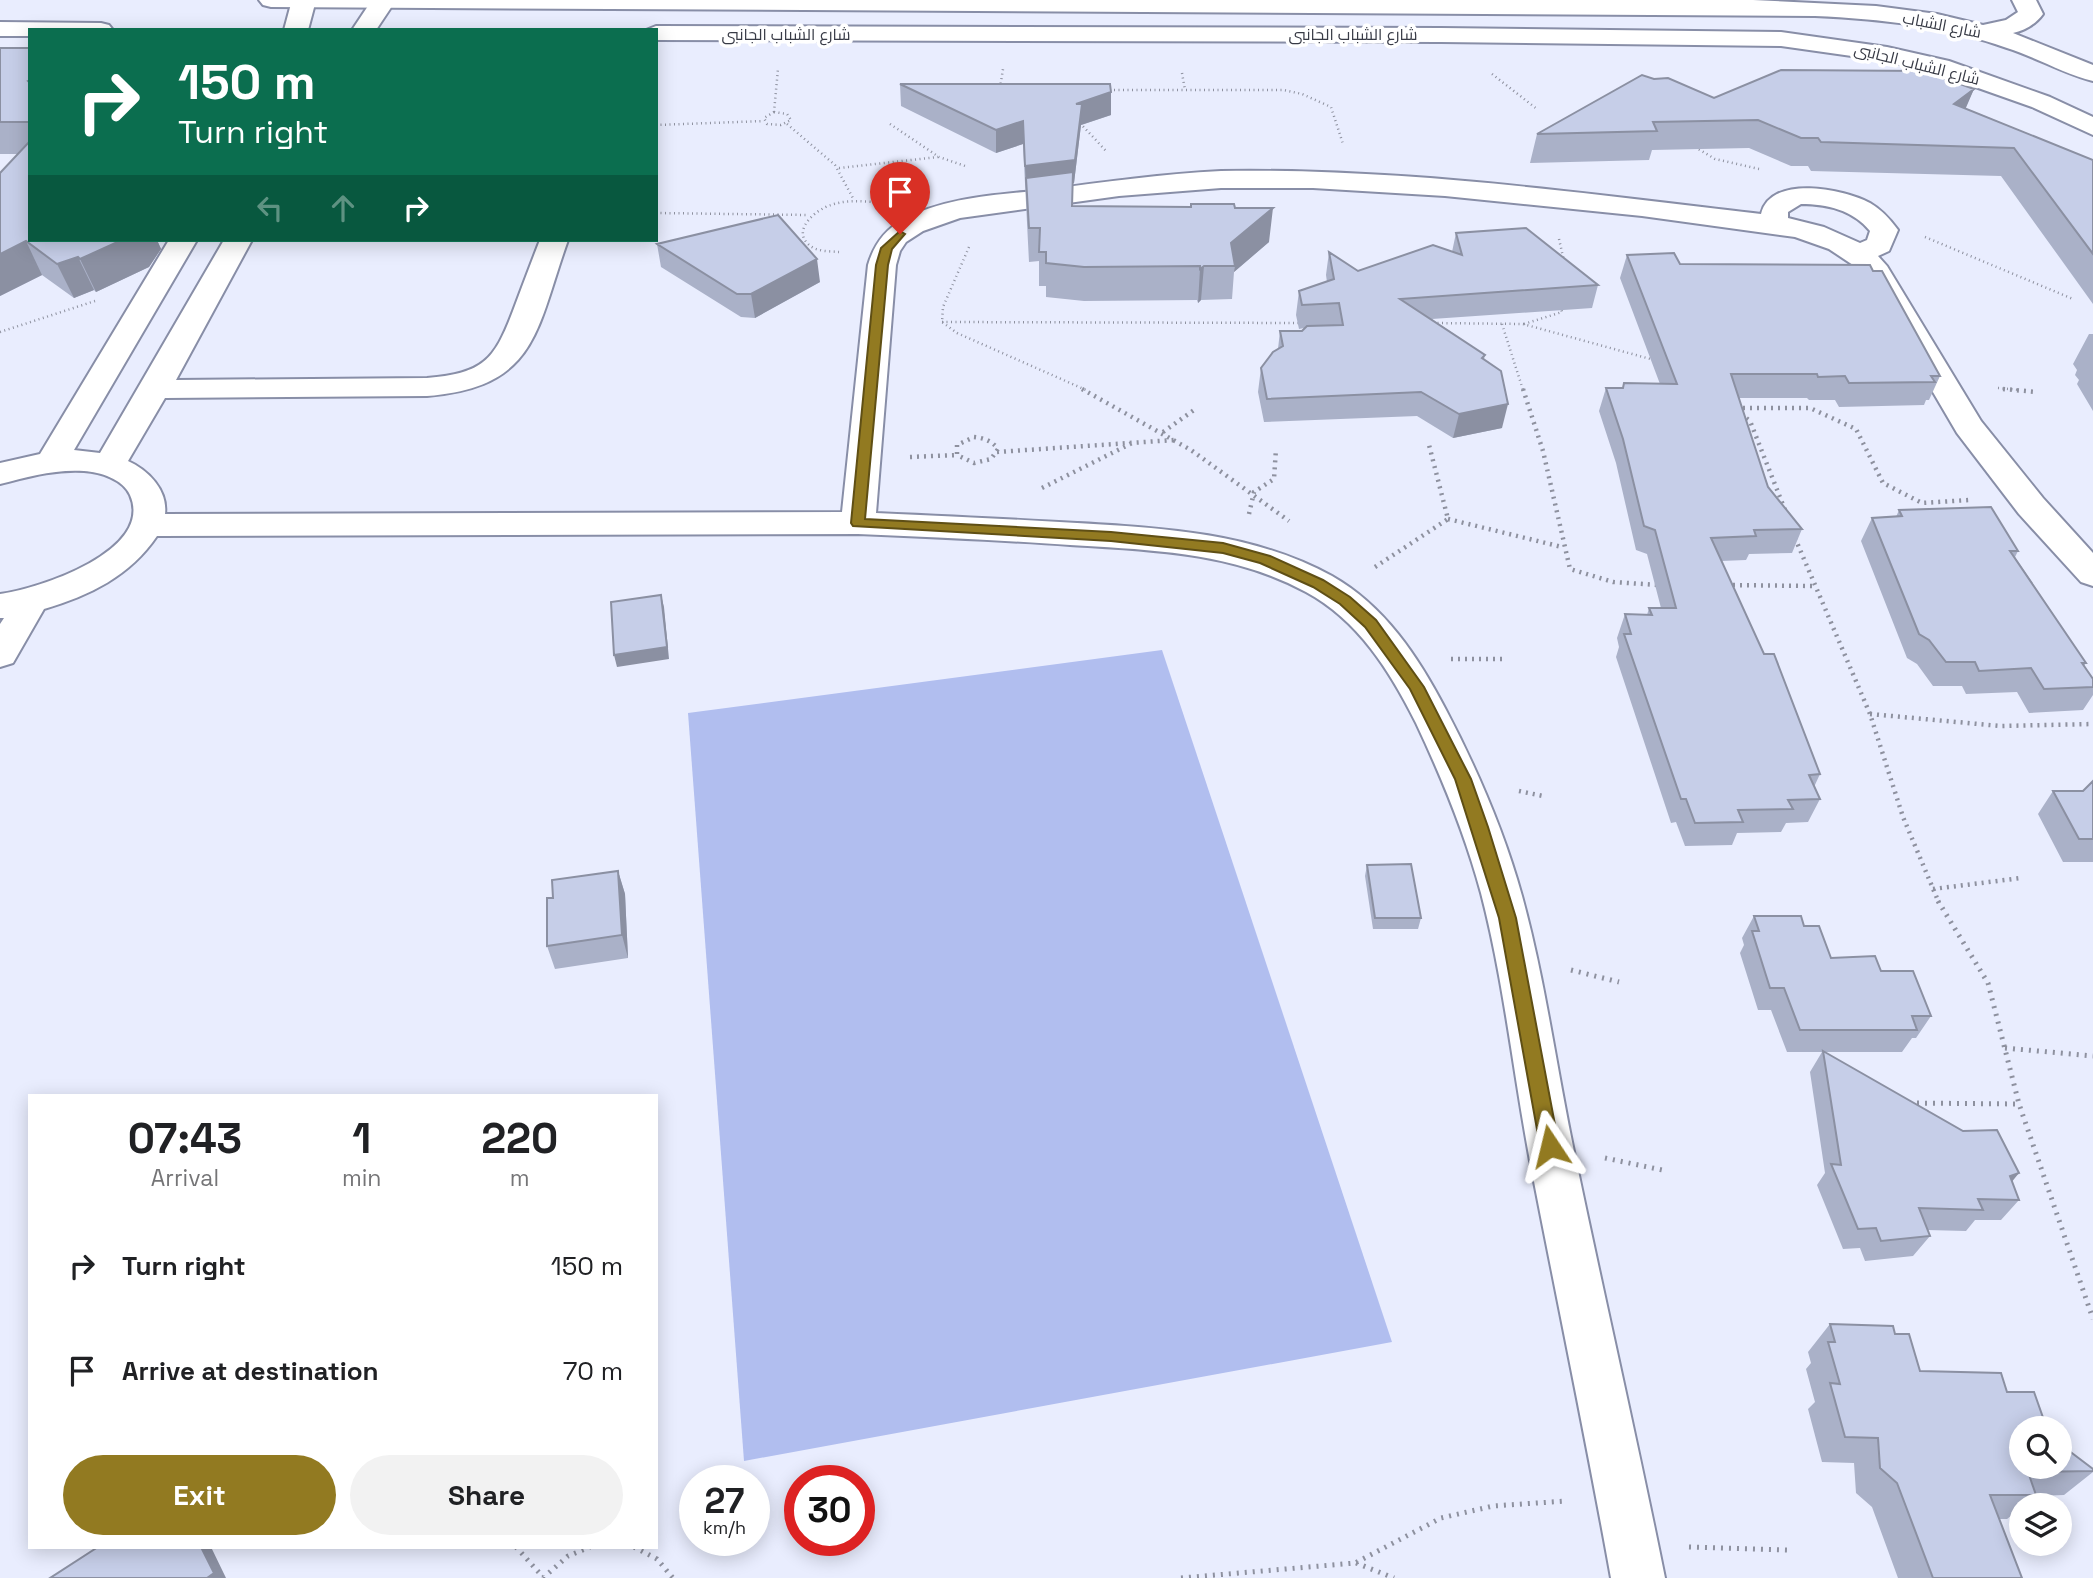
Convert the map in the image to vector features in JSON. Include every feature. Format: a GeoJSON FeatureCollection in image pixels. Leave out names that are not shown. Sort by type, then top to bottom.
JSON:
{"type":"FeatureCollection","features":[{"type":"Feature","properties":{"kind":"street","name":"شارع الشباب"},"geometry":{"type":"LineString","coordinates":[[271,0],[1692,6],[1882,14],[1935,21],[2035,48],[2093,74]]}},
{"type":"Feature","properties":{"kind":"street"},"geometry":{"type":"LineString","coordinates":[[297,28],[304,0]]}},
{"type":"Feature","properties":{"kind":"street"},"geometry":{"type":"LineString","coordinates":[[1983,32],[2014,26],[2031,14],[2024,0]]}},
{"type":"Feature","properties":{"kind":"street"},"geometry":{"type":"LineString","coordinates":[[365,28],[383,1]]}},
{"type":"Feature","properties":{"kind":"street"},"geometry":{"type":"LineString","coordinates":[[0,29],[28,29]]}},
{"type":"Feature","properties":{"kind":"street","name":"شارع الشباب الجانبى"},"geometry":{"type":"LineString","coordinates":[[658,33],[1441,35],[1781,40],[1860,49],[1940,66],[2041,102],[2093,127]]}},
{"type":"Feature","properties":{"kind":"street"},"geometry":{"type":"LineString","coordinates":[[858,523],[882,265],[887,248],[900,234],[919,222],[987,205],[1211,180],[1350,182],[1550,197],[1773,224],[1824,236],[1858,253],[1877,272],[1968,426],[2024,497],[2093,574]]}},
{"type":"Feature","properties":{"kind":"street"},"geometry":{"type":"LineString","coordinates":[[1773,224],[1775,207],[1796,197],[1829,197],[1853,204],[1873,215],[1884,230],[1879,245],[1858,253]]}},
{"type":"Feature","properties":{"kind":"street"},"geometry":{"type":"LineString","coordinates":[[51,462],[182,242]]}},
{"type":"Feature","properties":{"kind":"street"},"geometry":{"type":"LineString","coordinates":[[109,465],[237,242]]}},
{"type":"Feature","properties":{"kind":"street"},"geometry":{"type":"LineString","coordinates":[[155,389],[428,387],[450,386],[472,380],[492,372],[506,360],[514,348],[553,242]]}},
{"type":"Feature","properties":{"kind":"street"},"geometry":{"type":"LineString","coordinates":[[0,474],[51,462],[109,465],[127,472],[143,489],[149,509],[145,525],[130,548],[104,570],[70,589],[16,603],[0,654]]}},
{"type":"Feature","properties":{"kind":"street"},"geometry":{"type":"LineString","coordinates":[[145,525],[858,523],[1124,537],[1223,548],[1265,560],[1318,583],[1345,600],[1371,623],[1416,687],[1463,779],[1508,918],[1550,1146],[1635,1561]]}},
{"type":"Feature","properties":{"kind":"path"},"geometry":{"type":"LineString","coordinates":[[1105,90],[1284,90],[1302,94],[1331,107],[1342,138],[1350,182]]}},
{"type":"Feature","properties":{"kind":"path"},"geometry":{"type":"LineString","coordinates":[[764,121],[767,114],[781,112],[791,116],[788,124]]}},
{"type":"Feature","properties":{"kind":"path"},"geometry":{"type":"LineString","coordinates":[[658,125],[764,121],[774,126],[788,124],[835,161],[847,180],[854,201]]}},
{"type":"Feature","properties":{"kind":"path"},"geometry":{"type":"LineString","coordinates":[[1691,145],[1715,159],[1779,175],[1796,197]]}},
{"type":"Feature","properties":{"kind":"path"},"geometry":{"type":"LineString","coordinates":[[839,168],[939,157]]}},
{"type":"Feature","properties":{"kind":"path"},"geometry":{"type":"LineString","coordinates":[[1550,197],[1566,267]]}},
{"type":"Feature","properties":{"kind":"path"},"geometry":{"type":"LineString","coordinates":[[942,322],[943,307],[987,205]]}},
{"type":"Feature","properties":{"kind":"path"},"geometry":{"type":"LineString","coordinates":[[658,213],[808,215]]}},
{"type":"Feature","properties":{"kind":"path"},"geometry":{"type":"LineString","coordinates":[[1873,215],[2073,299]]}},
{"type":"Feature","properties":{"kind":"path"},"geometry":{"type":"LineString","coordinates":[[0,332],[162,279]]}},
{"type":"Feature","properties":{"kind":"path"},"geometry":{"type":"LineString","coordinates":[[1523,324],[1562,312],[1559,300]]}},
{"type":"Feature","properties":{"kind":"path"},"geometry":{"type":"LineString","coordinates":[[942,322],[1306,323]]}},
{"type":"Feature","properties":{"kind":"path"},"geometry":{"type":"LineString","coordinates":[[942,322],[957,333],[1084,389],[1163,432],[1254,492],[1295,527]]}},
{"type":"Feature","properties":{"kind":"path"},"geometry":{"type":"LineString","coordinates":[[1432,323],[1523,324],[1665,363]]}},
{"type":"Feature","properties":{"kind":"path"},"geometry":{"type":"LineString","coordinates":[[1502,324],[1543,451],[1570,569],[1593,579],[1616,584],[1669,585]]}},
{"type":"Feature","properties":{"kind":"path"},"geometry":{"type":"LineString","coordinates":[[1790,523],[1750,421],[1732,408],[1810,408],[1856,429],[1884,483],[1922,503],[2024,497]]}},
{"type":"Feature","properties":{"kind":"path"},"geometry":{"type":"LineString","coordinates":[[1163,432],[1194,410]]}},
{"type":"Feature","properties":{"kind":"path"},"geometry":{"type":"LineString","coordinates":[[997,452],[994,443],[974,437],[957,445],[956,452],[959,459],[979,464],[989,461],[997,452],[1176,440]]}},
{"type":"Feature","properties":{"kind":"path"},"geometry":{"type":"LineString","coordinates":[[1428,441],[1448,519]]}},
{"type":"Feature","properties":{"kind":"path"},"geometry":{"type":"LineString","coordinates":[[1036,491],[1132,443]]}},
{"type":"Feature","properties":{"kind":"path"},"geometry":{"type":"LineString","coordinates":[[1254,492],[1274,480],[1276,449]]}},
{"type":"Feature","properties":{"kind":"path"},"geometry":{"type":"LineString","coordinates":[[1368,572],[1448,519],[1563,547]]}},
{"type":"Feature","properties":{"kind":"path"},"geometry":{"type":"LineString","coordinates":[[1794,535],[1870,714],[1903,817],[1940,906],[1988,983],[2019,1104]]}},
{"type":"Feature","properties":{"kind":"path"},"geometry":{"type":"LineString","coordinates":[[1722,585],[1814,586]]}},
{"type":"Feature","properties":{"kind":"path"},"geometry":{"type":"LineString","coordinates":[[1870,714],[2000,726],[2093,724]]}},
{"type":"Feature","properties":{"kind":"path"},"geometry":{"type":"LineString","coordinates":[[1933,889],[2021,878]]}},
{"type":"Feature","properties":{"kind":"path"},"geometry":{"type":"LineString","coordinates":[[2093,1056],[2004,1047],[2019,1104],[2093,1319]]}},
{"type":"Feature","properties":{"kind":"path"},"geometry":{"type":"LineString","coordinates":[[1896,1102],[2019,1104]]}},
{"type":"Feature","properties":{"kind":"path"},"geometry":{"type":"LineString","coordinates":[[1181,1578],[1355,1563],[1441,1518],[1493,1506],[1623,1497]]}},
{"type":"Feature","properties":{"kind":"path"},"geometry":{"type":"LineString","coordinates":[[518,1549],[543,1577],[568,1556],[585,1549]]}},
{"type":"Feature","properties":{"kind":"path"},"geometry":{"type":"LineString","coordinates":[[640,1549],[648,1552],[668,1568],[673,1578]]}},
{"type":"Feature","properties":{"kind":"path"},"geometry":{"type":"LineString","coordinates":[[1635,1561],[1787,1550]]}},
{"type":"Feature","properties":{"kind":"path"},"geometry":{"type":"LineString","coordinates":[[1355,1563],[1394,1578]]}},
{"type":"Feature","properties":{"kind":"shaded area"},"geometry":{"type":"Polygon","coordinates":[[[1162,650],[1392,1342],[744,1461],[688,713],[1162,650]]]}},
{"type":"Feature","properties":{"kind":"building"},"geometry":{"type":"Polygon","coordinates":[[[0,48],[28,48],[28,122],[0,122],[0,48]]]}},
{"type":"Feature","properties":{"kind":"building"},"geometry":{"type":"Polygon","coordinates":[[[1781,70],[1924,71],[1974,89],[1954,104],[2093,160],[2093,254],[2014,148],[1821,142],[1818,138],[1801,138],[1758,120],[1653,122],[1657,131],[1537,134],[1642,75],[1654,79],[1668,78],[1714,98],[1781,70]]]}},
{"type":"Feature","properties":{"kind":"building"},"geometry":{"type":"Polygon","coordinates":[[[900,84],[1110,84],[1111,92],[1076,104],[1082,104],[1075,160],[1025,166],[1023,121],[996,130],[900,84]]]}},
{"type":"Feature","properties":{"kind":"building"},"geometry":{"type":"Polygon","coordinates":[[[28,143],[28,242],[118,242],[80,259],[78,257],[57,264],[26,241],[0,254],[0,173],[28,143]]]}},
{"type":"Feature","properties":{"kind":"building"},"geometry":{"type":"Polygon","coordinates":[[[1073,172],[1072,206],[1191,207],[1191,204],[1234,204],[1235,208],[1273,208],[1231,243],[1235,266],[1204,266],[1200,269],[1200,266],[1084,267],[1046,263],[1046,252],[1039,252],[1040,228],[1029,228],[1026,178],[1073,172]]]}},
{"type":"Feature","properties":{"kind":"building"},"geometry":{"type":"Polygon","coordinates":[[[778,215],[817,259],[751,294],[737,294],[657,244],[778,215]]]}},
{"type":"Feature","properties":{"kind":"building"},"geometry":{"type":"Polygon","coordinates":[[[1526,228],[1598,285],[1400,299],[1485,355],[1482,358],[1501,371],[1508,404],[1459,414],[1421,392],[1267,399],[1261,368],[1273,352],[1283,346],[1280,331],[1302,331],[1307,326],[1343,325],[1339,303],[1302,305],[1299,291],[1334,279],[1329,252],[1358,271],[1433,245],[1462,255],[1456,233],[1526,228]]]}},
{"type":"Feature","properties":{"kind":"building"},"geometry":{"type":"Polygon","coordinates":[[[1674,253],[1680,264],[1870,265],[1873,271],[1882,271],[1940,376],[1931,376],[1935,382],[1849,383],[1845,376],[1731,374],[1768,487],[1802,529],[1754,530],[1756,536],[1711,538],[1764,654],[1774,654],[1820,774],[1809,775],[1820,799],[1788,800],[1793,809],[1738,810],[1743,822],[1695,823],[1686,799],[1681,799],[1624,634],[1631,634],[1625,614],[1652,615],[1649,608],[1676,608],[1655,530],[1644,526],[1623,439],[1606,388],[1623,388],[1624,383],[1677,384],[1627,255],[1674,253]]]}},
{"type":"Feature","properties":{"kind":"building"},"geometry":{"type":"Polygon","coordinates":[[[1991,507],[2018,551],[2010,551],[2086,663],[2082,663],[2093,679],[2093,687],[2044,689],[2031,668],[1979,671],[1975,662],[1946,662],[1929,640],[1919,634],[1872,518],[1902,516],[1899,510],[1991,507]]]}},
{"type":"Feature","properties":{"kind":"building"},"geometry":{"type":"Polygon","coordinates":[[[661,595],[667,647],[614,655],[611,602],[661,595]]]}},
{"type":"Feature","properties":{"kind":"building"},"geometry":{"type":"Polygon","coordinates":[[[2093,781],[2093,839],[2079,839],[2053,791],[2083,791],[2093,781]]]}},
{"type":"Feature","properties":{"kind":"building"},"geometry":{"type":"Polygon","coordinates":[[[1411,864],[1421,918],[1375,918],[1367,865],[1411,864]]]}},
{"type":"Feature","properties":{"kind":"building"},"geometry":{"type":"Polygon","coordinates":[[[618,871],[622,935],[547,946],[547,898],[553,898],[552,880],[618,871]]]}},
{"type":"Feature","properties":{"kind":"building"},"geometry":{"type":"Polygon","coordinates":[[[1754,916],[1801,916],[1804,926],[1819,926],[1831,958],[1875,956],[1881,971],[1913,971],[1931,1016],[1912,1016],[1917,1030],[1800,1030],[1784,988],[1770,988],[1752,931],[1759,931],[1754,916]]]}},
{"type":"Feature","properties":{"kind":"building"},"geometry":{"type":"Polygon","coordinates":[[[1823,1051],[1963,1131],[1997,1130],[2019,1173],[2010,1176],[2019,1200],[1978,1199],[1983,1210],[1919,1208],[1930,1236],[1881,1241],[1876,1228],[1858,1229],[1831,1164],[1841,1165],[1823,1051]]]}},
{"type":"Feature","properties":{"kind":"building"},"geometry":{"type":"Polygon","coordinates":[[[1830,1324],[1893,1326],[1895,1334],[1909,1334],[1920,1371],[2001,1373],[2007,1392],[2034,1392],[2042,1416],[2009,1416],[2009,1479],[2030,1479],[2035,1493],[1990,1495],[2009,1544],[2009,1556],[2014,1556],[2022,1578],[1933,1578],[1897,1483],[1880,1468],[1878,1438],[1845,1437],[1830,1383],[1840,1384],[1828,1342],[1835,1342],[1830,1324]]]}},
{"type":"Feature","properties":{"kind":"building"},"geometry":{"type":"Polygon","coordinates":[[[2072,1453],[2093,1469],[2072,1471],[2072,1453]]]}},
{"type":"Feature","properties":{"kind":"building"},"geometry":{"type":"Polygon","coordinates":[[[95,1549],[202,1549],[214,1573],[207,1578],[50,1578],[95,1549]]]}},
{"type":"Feature","properties":{"kind":"route"},"geometry":{"type":"LineString","coordinates":[[900,234],[887,248],[882,265],[858,523],[1111,536],[1223,548],[1265,560],[1318,583],[1345,600],[1371,623],[1416,687],[1463,779],[1480,827],[1508,918],[1550,1146]]}}]}
